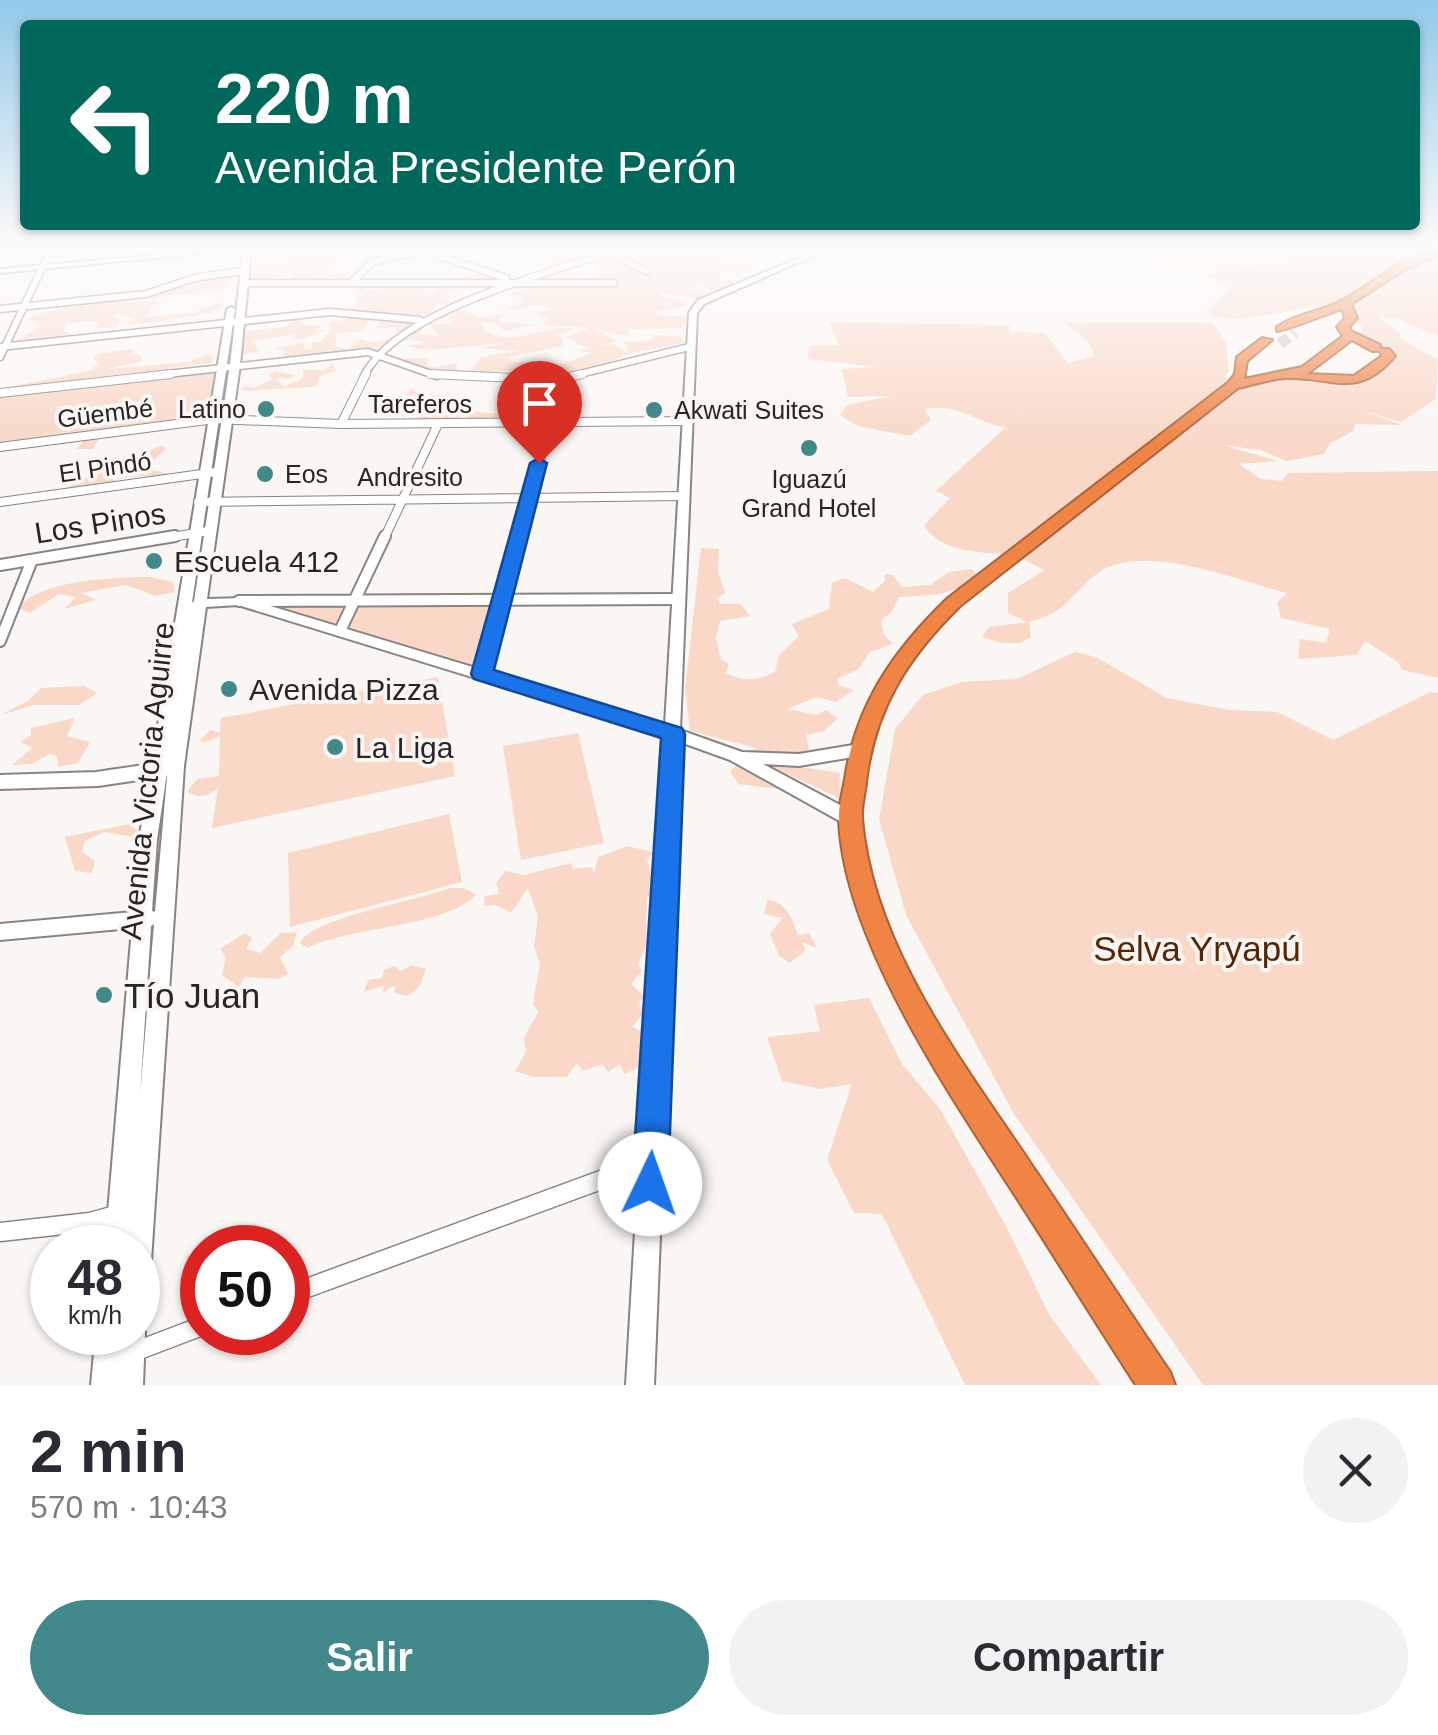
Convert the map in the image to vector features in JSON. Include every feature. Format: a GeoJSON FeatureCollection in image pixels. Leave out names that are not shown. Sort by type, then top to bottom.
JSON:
{"type":"FeatureCollection","features":[{"type":"Feature","properties":{"kind":"highway"},"geometry":{"type":"LineString","coordinates":[[1281,328],[1298,316]]}},
{"type":"Feature","properties":{"kind":"highway"},"geometry":{"type":"LineString","coordinates":[[1295,332],[1317,316]]}},
{"type":"Feature","properties":{"kind":"highway"},"geometry":{"type":"LineString","coordinates":[[1273,374],[1360,381],[1372,376],[1389,356],[1347,333],[1342,327],[1349,316]]}},
{"type":"Feature","properties":{"kind":"highway"},"geometry":{"type":"LineString","coordinates":[[1157,1385],[921,1016],[870,900],[851,819],[859,750],[878,691],[913,640],[995,568],[1238,380],[1312,368],[1349,338],[1347,333]]}},
{"type":"Feature","properties":{"kind":"highway"},"geometry":{"type":"LineString","coordinates":[[1238,380],[1240,360],[1274,342]]}},
{"type":"Feature","properties":{"kind":"main road","name":"Avenida Victoria Aguirre"},"geometry":{"type":"LineString","coordinates":[[125,1225],[131,1210],[164,915],[167,768],[236,316]]}},
{"type":"Feature","properties":{"kind":"main road"},"geometry":{"type":"LineString","coordinates":[[640,1385],[689,346],[694,316]]}},
{"type":"Feature","properties":{"kind":"main road","name":"Avenida Victoria Aguirre"},"geometry":{"type":"LineString","coordinates":[[133,1225],[141,920],[198,604],[201,533]]}},
{"type":"Feature","properties":{"kind":"main road"},"geometry":{"type":"LineString","coordinates":[[198,604],[239,601],[673,734],[736,756],[851,819]]}},
{"type":"Feature","properties":{"kind":"main road"},"geometry":{"type":"LineString","coordinates":[[736,756],[799,760],[859,750]]}},
{"type":"Feature","properties":{"kind":"main road"},"geometry":{"type":"LineString","coordinates":[[0,932],[164,915]]}},
{"type":"Feature","properties":{"kind":"main road"},"geometry":{"type":"LineString","coordinates":[[105,1385],[108,1355]]}},
{"type":"Feature","properties":{"kind":"main road"},"geometry":{"type":"LineString","coordinates":[[129,1385],[130,1355]]}},
{"type":"Feature","properties":{"kind":"street"},"geometry":{"type":"LineString","coordinates":[[0,357],[21,316]]}},
{"type":"Feature","properties":{"kind":"street"},"geometry":{"type":"LineString","coordinates":[[3,346],[295,316]]}},
{"type":"Feature","properties":{"kind":"street"},"geometry":{"type":"LineString","coordinates":[[371,316],[420,320],[433,316]]}},
{"type":"Feature","properties":{"kind":"street"},"geometry":{"type":"LineString","coordinates":[[341,424],[370,366],[420,320]]}},
{"type":"Feature","properties":{"kind":"street"},"geometry":{"type":"LineString","coordinates":[[0,393],[341,354],[383,355],[441,378],[558,380],[689,346]]}},
{"type":"Feature","properties":{"kind":"street","name":"Tareferos"},"geometry":{"type":"LineString","coordinates":[[221,421],[686,421]]}},
{"type":"Feature","properties":{"kind":"street","name":"Güembé"},"geometry":{"type":"LineString","coordinates":[[0,447],[221,421]]}},
{"type":"Feature","properties":{"kind":"street"},"geometry":{"type":"LineString","coordinates":[[482,674],[550,423]]}},
{"type":"Feature","properties":{"kind":"street"},"geometry":{"type":"LineString","coordinates":[[340,631],[438,424]]}},
{"type":"Feature","properties":{"kind":"street","name":"El Pindó"},"geometry":{"type":"LineString","coordinates":[[0,502],[209,473]]}},
{"type":"Feature","properties":{"kind":"street","name":"Andresito"},"geometry":{"type":"LineString","coordinates":[[205,501],[683,496]]}},
{"type":"Feature","properties":{"kind":"street","name":"Los Pinos"},"geometry":{"type":"LineString","coordinates":[[0,564],[201,533]]}},
{"type":"Feature","properties":{"kind":"street"},"geometry":{"type":"LineString","coordinates":[[0,641],[32,560]]}},
{"type":"Feature","properties":{"kind":"street"},"geometry":{"type":"LineString","coordinates":[[239,601],[678,599]]}},
{"type":"Feature","properties":{"kind":"street"},"geometry":{"type":"LineString","coordinates":[[0,782],[96,778],[167,768]]}},
{"type":"Feature","properties":{"kind":"street"},"geometry":{"type":"LineString","coordinates":[[310,1286],[652,1162]]}},
{"type":"Feature","properties":{"kind":"street"},"geometry":{"type":"LineString","coordinates":[[0,1232],[90,1222],[131,1210]]}},
{"type":"Feature","properties":{"kind":"green space"},"geometry":{"type":"Polygon","coordinates":[[[114,316],[121,320],[116,327],[97,328],[99,322],[95,321],[67,323],[64,330],[73,335],[17,340],[40,326],[27,318],[114,316]]]}},
{"type":"Feature","properties":{"kind":"green space"},"geometry":{"type":"Polygon","coordinates":[[[121,316],[193,316],[125,324],[135,320],[121,316]]]}},
{"type":"Feature","properties":{"kind":"green space"},"geometry":{"type":"Polygon","coordinates":[[[405,316],[385,317],[412,323],[403,332],[395,332],[397,327],[374,329],[380,322],[370,320],[362,331],[337,333],[335,346],[349,349],[360,339],[375,343],[398,336],[385,349],[291,357],[284,356],[284,350],[272,349],[305,343],[303,348],[313,350],[311,343],[321,342],[331,329],[328,323],[349,318],[405,316]]]}},
{"type":"Feature","properties":{"kind":"green space"},"geometry":{"type":"Polygon","coordinates":[[[441,316],[502,316],[500,322],[538,324],[504,331],[495,323],[480,323],[500,337],[574,329],[557,336],[563,337],[562,346],[508,357],[513,362],[540,361],[532,363],[532,368],[482,373],[450,373],[402,359],[428,358],[427,365],[434,368],[457,363],[456,369],[469,372],[481,357],[520,351],[481,348],[506,343],[428,350],[404,346],[429,342],[405,340],[417,328],[423,328],[420,334],[439,336],[428,323],[453,324],[450,317],[441,316]]]}},
{"type":"Feature","properties":{"kind":"green space"},"geometry":{"type":"Polygon","coordinates":[[[543,316],[687,317],[682,328],[628,329],[631,337],[593,328],[616,341],[589,349],[565,337],[590,328],[541,325],[550,318],[543,316]]]}},
{"type":"Feature","properties":{"kind":"green space"},"geometry":{"type":"Polygon","coordinates":[[[1212,316],[1261,316],[1248,318],[1212,316]]]}},
{"type":"Feature","properties":{"kind":"green space"},"geometry":{"type":"Polygon","coordinates":[[[1352,316],[1438,316],[1438,336],[1395,318],[1379,318],[1401,334],[1398,337],[1438,360],[1436,399],[1401,422],[1364,411],[1402,425],[1355,424],[1354,431],[1330,443],[1324,454],[1287,461],[1260,450],[1223,445],[1278,461],[1239,464],[1261,479],[1282,481],[1288,473],[1438,471],[1438,678],[1402,670],[1398,662],[1365,641],[1357,655],[1298,659],[1300,639],[1326,643],[1330,629],[1281,618],[1277,602],[1287,593],[1165,562],[1118,564],[1098,573],[1054,612],[1029,622],[1031,637],[1021,643],[982,637],[989,627],[1027,622],[1008,613],[1008,593],[1045,570],[1011,555],[949,545],[930,534],[924,525],[950,498],[936,491],[1005,428],[937,408],[924,409],[931,420],[910,436],[857,426],[840,415],[847,405],[892,396],[848,397],[842,369],[877,367],[808,359],[809,346],[839,345],[829,322],[1009,325],[1011,332],[1045,333],[1068,363],[1095,356],[1088,342],[1066,323],[1213,323],[1226,343],[1229,371],[1224,377],[1254,385],[1291,377],[1355,381],[1384,355],[1381,344],[1360,337],[1363,326],[1354,323],[1352,316]]]}},
{"type":"Feature","properties":{"kind":"green space"},"geometry":{"type":"Polygon","coordinates":[[[295,317],[304,325],[320,326],[317,331],[327,330],[300,340],[293,337],[296,334],[252,341],[260,352],[238,354],[238,345],[248,342],[240,340],[242,332],[288,326],[293,321],[264,322],[238,330],[239,325],[295,317]]]}},
{"type":"Feature","properties":{"kind":"green space"},"geometry":{"type":"Polygon","coordinates":[[[656,335],[681,337],[684,343],[629,354],[582,371],[537,376],[590,353],[580,350],[612,344],[625,352],[628,350],[624,342],[648,341],[656,335]]]}},
{"type":"Feature","properties":{"kind":"green space"},"geometry":{"type":"Polygon","coordinates":[[[133,349],[132,355],[140,354],[143,361],[108,369],[189,362],[208,354],[212,363],[0,389],[89,371],[98,364],[94,358],[98,354],[133,349]]]}},
{"type":"Feature","properties":{"kind":"green space"},"geometry":{"type":"Polygon","coordinates":[[[332,363],[337,371],[320,376],[317,385],[311,387],[241,391],[244,386],[255,388],[272,379],[269,375],[275,371],[294,375],[290,379],[277,378],[284,387],[303,378],[303,370],[325,370],[332,363]]]}},
{"type":"Feature","properties":{"kind":"green space"},"geometry":{"type":"Polygon","coordinates":[[[223,367],[215,419],[100,436],[93,449],[76,449],[84,441],[0,446],[0,396],[223,367]]]}},
{"type":"Feature","properties":{"kind":"green space"},"geometry":{"type":"Polygon","coordinates":[[[411,388],[417,391],[411,402],[428,401],[426,395],[450,395],[438,402],[452,400],[463,406],[450,416],[458,414],[462,421],[418,419],[423,413],[403,417],[398,412],[403,407],[380,402],[406,395],[411,388]]]}},
{"type":"Feature","properties":{"kind":"green space"},"geometry":{"type":"Polygon","coordinates":[[[564,398],[549,402],[571,404],[540,420],[466,420],[463,414],[468,410],[501,412],[514,408],[506,401],[564,398]]]}},
{"type":"Feature","properties":{"kind":"green space"},"geometry":{"type":"Polygon","coordinates":[[[161,446],[166,448],[147,468],[168,474],[113,479],[117,482],[56,500],[74,484],[101,472],[117,468],[108,477],[124,477],[133,469],[121,462],[146,458],[136,456],[161,446]]]}},
{"type":"Feature","properties":{"kind":"green space"},"geometry":{"type":"Polygon","coordinates":[[[701,548],[719,549],[718,572],[725,593],[717,598],[720,604],[741,604],[750,616],[720,621],[716,638],[721,659],[729,664],[726,673],[745,679],[775,672],[779,655],[799,636],[792,624],[829,609],[832,583],[845,578],[873,592],[885,581],[885,574],[893,575],[902,587],[930,585],[949,572],[972,569],[976,574],[950,591],[899,597],[891,613],[881,620],[884,635],[893,644],[870,652],[859,669],[837,679],[839,686],[854,690],[836,702],[817,697],[787,709],[818,715],[826,710],[838,718],[824,731],[806,735],[809,749],[789,765],[840,773],[839,798],[781,771],[777,774],[788,780],[778,789],[738,784],[730,771],[756,748],[690,731],[685,689],[701,548]]]}},
{"type":"Feature","properties":{"kind":"green space"},"geometry":{"type":"Polygon","coordinates":[[[149,577],[173,582],[175,592],[156,596],[126,585],[81,593],[96,600],[64,609],[76,597],[59,594],[30,613],[18,608],[43,591],[60,586],[98,579],[149,577]]]}},
{"type":"Feature","properties":{"kind":"green space"},"geometry":{"type":"Polygon","coordinates":[[[313,595],[501,599],[497,646],[488,650],[482,674],[303,625],[239,601],[313,595]]]}},
{"type":"Feature","properties":{"kind":"green space","name":"Selva Yryapú"},"geometry":{"type":"Polygon","coordinates":[[[1075,652],[1096,657],[1167,698],[1229,710],[1277,712],[1333,740],[1430,692],[1438,693],[1438,1385],[1203,1385],[1014,1114],[906,915],[879,819],[895,729],[923,695],[961,682],[1017,679],[1075,652]]]}},
{"type":"Feature","properties":{"kind":"green space","name":"La Liga"},"geometry":{"type":"Polygon","coordinates":[[[438,677],[455,776],[212,828],[218,788],[203,796],[187,792],[197,779],[219,776],[220,736],[203,743],[200,740],[211,730],[220,733],[221,718],[438,677]]]}},
{"type":"Feature","properties":{"kind":"green space"},"geometry":{"type":"Polygon","coordinates":[[[85,686],[97,693],[79,705],[34,705],[0,715],[28,701],[41,688],[85,686]]]}},
{"type":"Feature","properties":{"kind":"green space"},"geometry":{"type":"Polygon","coordinates":[[[75,718],[67,736],[90,742],[78,763],[58,767],[57,756],[49,754],[32,764],[12,765],[32,748],[21,742],[31,735],[31,728],[75,718]]]}},
{"type":"Feature","properties":{"kind":"green space"},"geometry":{"type":"Polygon","coordinates":[[[578,733],[604,843],[521,860],[503,746],[578,733]]]}},
{"type":"Feature","properties":{"kind":"green space"},"geometry":{"type":"Polygon","coordinates":[[[449,814],[462,882],[290,927],[288,853],[449,814]]]}},
{"type":"Feature","properties":{"kind":"green space"},"geometry":{"type":"Polygon","coordinates":[[[129,824],[140,833],[135,837],[104,832],[85,841],[82,852],[95,861],[92,873],[75,871],[65,837],[129,824]]]}},
{"type":"Feature","properties":{"kind":"green space"},"geometry":{"type":"Polygon","coordinates":[[[627,846],[653,852],[647,860],[653,878],[649,884],[657,890],[647,898],[646,947],[638,964],[642,970],[631,984],[644,996],[639,1003],[643,1013],[633,1027],[647,1034],[642,1042],[651,1048],[637,1068],[624,1074],[620,1064],[608,1072],[602,1064],[583,1071],[577,1063],[567,1077],[534,1077],[515,1071],[526,1051],[524,1038],[538,1012],[533,1003],[540,964],[534,947],[538,916],[528,888],[511,913],[496,905],[485,906],[484,896],[499,894],[496,883],[505,871],[524,875],[571,863],[573,869],[592,867],[594,873],[598,857],[627,846]]]}},
{"type":"Feature","properties":{"kind":"green space"},"geometry":{"type":"Polygon","coordinates":[[[449,888],[463,888],[476,894],[463,905],[423,920],[307,948],[300,943],[324,925],[449,888]]]}},
{"type":"Feature","properties":{"kind":"green space"},"geometry":{"type":"Polygon","coordinates":[[[767,900],[784,907],[798,935],[809,933],[817,948],[801,942],[806,950],[790,963],[779,956],[770,934],[782,918],[764,914],[767,900]]]}},
{"type":"Feature","properties":{"kind":"green space"},"geometry":{"type":"Polygon","coordinates":[[[297,932],[293,946],[280,957],[288,974],[278,979],[245,977],[235,992],[236,985],[222,975],[226,957],[220,949],[245,933],[252,938],[246,949],[260,953],[281,933],[297,932]]]}},
{"type":"Feature","properties":{"kind":"green space"},"geometry":{"type":"Polygon","coordinates":[[[411,965],[426,969],[420,986],[408,996],[395,993],[394,985],[383,993],[384,985],[364,992],[368,980],[382,978],[384,970],[394,966],[401,971],[411,965]]]}},
{"type":"Feature","properties":{"kind":"green space"},"geometry":{"type":"Polygon","coordinates":[[[869,998],[902,1064],[940,1109],[1006,1226],[1050,1316],[1101,1385],[965,1385],[882,1214],[854,1213],[827,1160],[852,1084],[820,1089],[782,1081],[767,1037],[820,1031],[814,1005],[869,998]]]}},
{"type":"Feature","properties":{"kind":"tunnel"},"geometry":{"type":"LineString","coordinates":[[1280,344],[1295,332]]}},
{"type":"Feature","properties":{"kind":"place","name":"Latino"},"geometry":{"type":"Point","coordinates":[266,409]}},
{"type":"Feature","properties":{"kind":"place","name":"Akwati Suites"},"geometry":{"type":"Point","coordinates":[654,410]}},
{"type":"Feature","properties":{"kind":"place","name":"Iguazú Grand Hotel"},"geometry":{"type":"Point","coordinates":[809,448]}},
{"type":"Feature","properties":{"kind":"place","name":"Eos"},"geometry":{"type":"Point","coordinates":[265,474]}},
{"type":"Feature","properties":{"kind":"place","name":"Escuela 412"},"geometry":{"type":"Point","coordinates":[154,561]}},
{"type":"Feature","properties":{"kind":"place","name":"Avenida Pizza"},"geometry":{"type":"Point","coordinates":[229,689]}},
{"type":"Feature","properties":{"kind":"place","name":"La Liga"},"geometry":{"type":"Point","coordinates":[335,747]}},
{"type":"Feature","properties":{"kind":"place","name":"Tío Juan"},"geometry":{"type":"Point","coordinates":[104,995]}},
{"type":"Feature","properties":{"kind":"route"},"geometry":{"type":"LineString","coordinates":[[539,463],[482,674],[673,734],[650,1184]]}}]}
